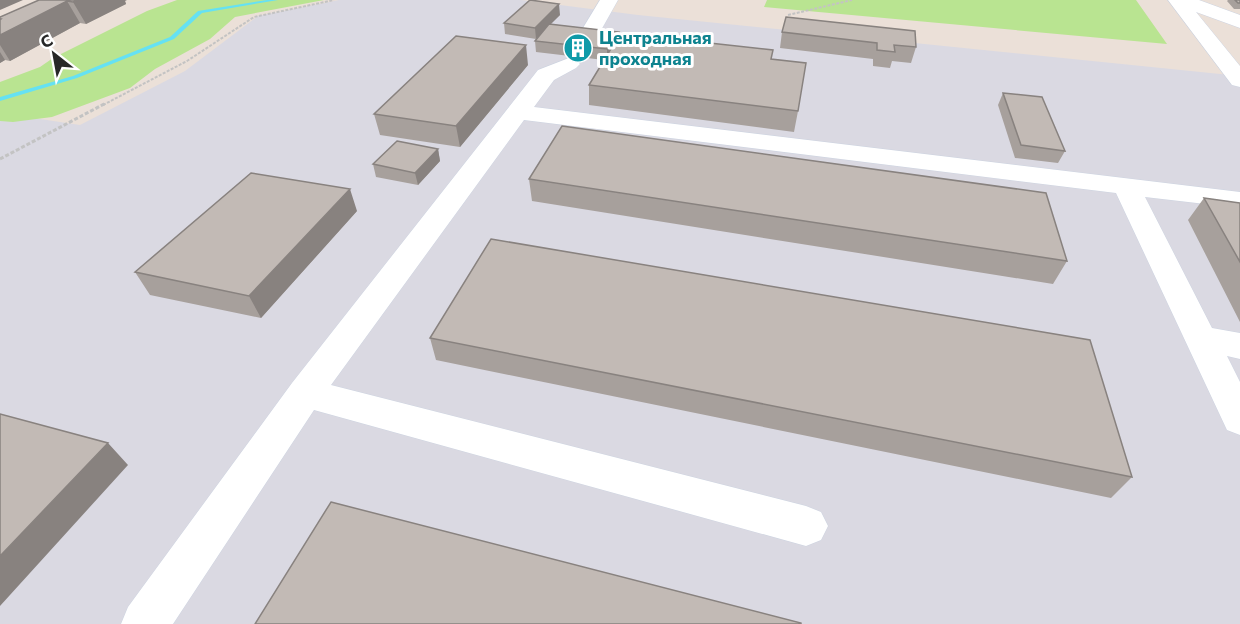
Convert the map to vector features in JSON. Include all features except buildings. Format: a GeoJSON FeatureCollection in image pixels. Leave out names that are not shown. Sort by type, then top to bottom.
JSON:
{"type":"FeatureCollection","features":[{"type":"Feature","properties":{"kind":"street"},"geometry":{"type":"LineString","coordinates":[[593,28],[609,0]]}},
{"type":"Feature","properties":{"kind":"street"},"geometry":{"type":"LineString","coordinates":[[1177,0],[1240,80]]}},
{"type":"Feature","properties":{"kind":"street"},"geometry":{"type":"LineString","coordinates":[[1182,0],[1240,22]]}},
{"type":"Feature","properties":{"kind":"street"},"geometry":{"type":"LineString","coordinates":[[1217,48],[1240,50]]}},
{"type":"Feature","properties":{"kind":"street"},"geometry":{"type":"LineString","coordinates":[[145,624],[305,393],[546,75],[569,64]]}},
{"type":"Feature","properties":{"kind":"street"},"geometry":{"type":"LineString","coordinates":[[518,112],[1240,200]]}},
{"type":"Feature","properties":{"kind":"street"},"geometry":{"type":"LineString","coordinates":[[1126,186],[1203,339],[1240,419]]}},
{"type":"Feature","properties":{"kind":"street"},"geometry":{"type":"LineString","coordinates":[[1203,339],[1240,346]]}},
{"type":"Feature","properties":{"kind":"street"},"geometry":{"type":"LineString","coordinates":[[305,393],[806,526]]}},
{"type":"Feature","properties":{"kind":"path"},"geometry":{"type":"LineString","coordinates":[[0,159],[187,61],[254,16],[334,0]]}},
{"type":"Feature","properties":{"kind":"path"},"geometry":{"type":"LineString","coordinates":[[788,15],[852,0]]}},
{"type":"Feature","properties":{"kind":"shaded area"},"geometry":{"type":"Polygon","coordinates":[[[339,0],[521,0],[638,15],[1240,76],[1240,624],[0,624],[0,113],[80,125],[185,71],[258,16],[339,0]]]}},
{"type":"Feature","properties":{"kind":"green space"},"geometry":{"type":"Polygon","coordinates":[[[177,0],[324,0],[235,17],[210,39],[155,69],[130,88],[52,117],[13,122],[0,121],[0,82],[40,67],[53,58],[147,11],[177,0]]]}},
{"type":"Feature","properties":{"kind":"green space"},"geometry":{"type":"Polygon","coordinates":[[[767,0],[1136,0],[1167,44],[764,7],[767,0]]]}},
{"type":"Feature","properties":{"kind":"waterway"},"geometry":{"type":"LineString","coordinates":[[0,99],[75,77],[172,38],[200,12],[276,0]]}},
{"type":"Feature","properties":{"kind":"place","name":"Центральная проходная"},"geometry":{"type":"Point","coordinates":[578,48]}}]}
